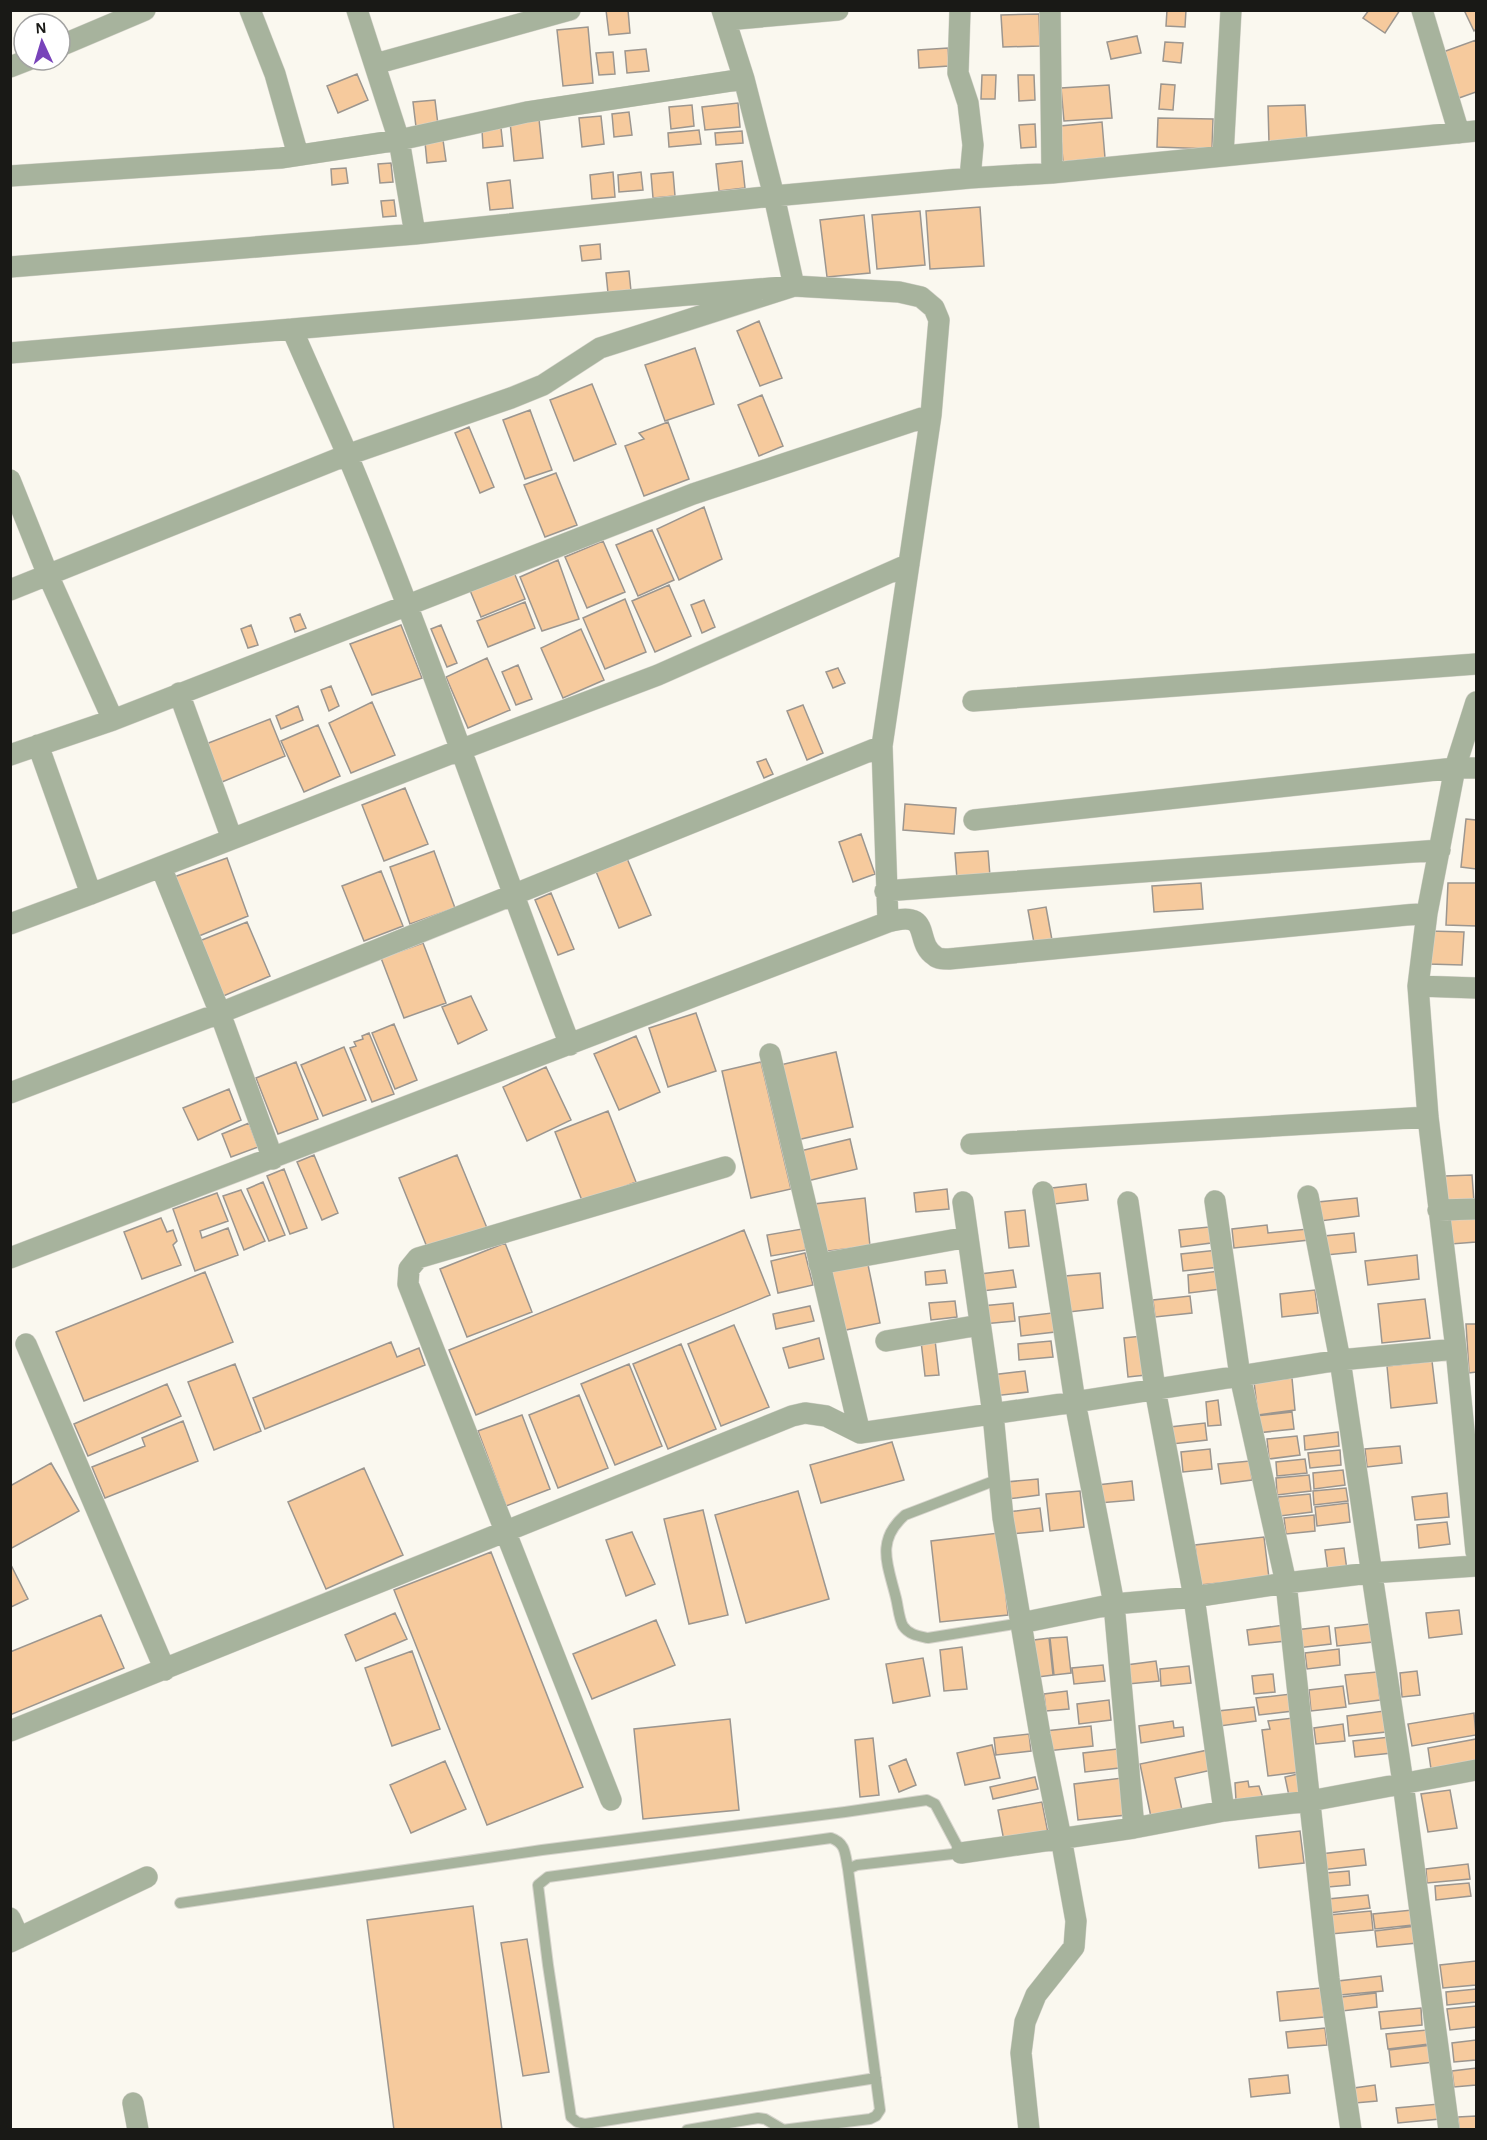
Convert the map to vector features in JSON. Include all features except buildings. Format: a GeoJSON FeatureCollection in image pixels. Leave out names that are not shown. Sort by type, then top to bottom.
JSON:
{"type":"FeatureCollection","features":[{"type":"Feature","properties":{"kind":"street"},"geometry":{"type":"LineString","coordinates":[[72,41],[145,10]]}},
{"type":"Feature","properties":{"kind":"street"},"geometry":{"type":"LineString","coordinates":[[250,10],[275,74],[298,155]]}},
{"type":"Feature","properties":{"kind":"street"},"geometry":{"type":"LineString","coordinates":[[357,10],[399,140],[415,234]]}},
{"type":"Feature","properties":{"kind":"street"},"geometry":{"type":"LineString","coordinates":[[375,64],[570,10]]}},
{"type":"Feature","properties":{"kind":"street"},"geometry":{"type":"LineString","coordinates":[[794,286],[744,79],[724,15],[838,10]]}},
{"type":"Feature","properties":{"kind":"street"},"geometry":{"type":"LineString","coordinates":[[960,10],[958,74],[968,104],[972,146],[970,178]]}},
{"type":"Feature","properties":{"kind":"street"},"geometry":{"type":"LineString","coordinates":[[1050,10],[1052,173]]}},
{"type":"Feature","properties":{"kind":"street"},"geometry":{"type":"LineString","coordinates":[[1223,155],[1231,10]]}},
{"type":"Feature","properties":{"kind":"street"},"geometry":{"type":"LineString","coordinates":[[10,267],[415,234],[774,196],[1052,173],[1468,132],[1422,10]]}},
{"type":"Feature","properties":{"kind":"street"},"geometry":{"type":"LineString","coordinates":[[10,176],[298,155],[399,140],[527,112],[744,79]]}},
{"type":"Feature","properties":{"kind":"street"},"geometry":{"type":"LineString","coordinates":[[10,590],[347,455],[543,385],[600,348],[794,286]]}},
{"type":"Feature","properties":{"kind":"street"},"geometry":{"type":"LineString","coordinates":[[10,353],[794,286],[899,292],[921,297],[934,308],[939,320],[931,416],[882,746],[885,891],[888,922]]}},
{"type":"Feature","properties":{"kind":"street"},"geometry":{"type":"LineString","coordinates":[[292,329],[347,455],[406,605],[570,1044]]}},
{"type":"Feature","properties":{"kind":"street"},"geometry":{"type":"LineString","coordinates":[[10,755],[113,720],[693,494],[931,416]]}},
{"type":"Feature","properties":{"kind":"street"},"geometry":{"type":"LineString","coordinates":[[10,480],[48,575],[113,720]]}},
{"type":"Feature","properties":{"kind":"street"},"geometry":{"type":"LineString","coordinates":[[10,924],[658,675],[909,564]]}},
{"type":"Feature","properties":{"kind":"street"},"geometry":{"type":"LineString","coordinates":[[973,701],[1476,664]]}},
{"type":"Feature","properties":{"kind":"street"},"geometry":{"type":"LineString","coordinates":[[179,693],[232,839]]}},
{"type":"Feature","properties":{"kind":"street"},"geometry":{"type":"LineString","coordinates":[[1476,702],[1455,768],[1427,913],[1418,986],[1438,1210],[1456,1349],[1468,1384],[1476,1549]]}},
{"type":"Feature","properties":{"kind":"street"},"geometry":{"type":"LineString","coordinates":[[38,745],[91,894]]}},
{"type":"Feature","properties":{"kind":"street"},"geometry":{"type":"LineString","coordinates":[[10,1093],[220,1013],[882,746]]}},
{"type":"Feature","properties":{"kind":"street"},"geometry":{"type":"LineString","coordinates":[[974,820],[1455,768],[1476,768]]}},
{"type":"Feature","properties":{"kind":"street"},"geometry":{"type":"LineString","coordinates":[[885,891],[1440,850]]}},
{"type":"Feature","properties":{"kind":"street"},"geometry":{"type":"LineString","coordinates":[[162,867],[220,1013],[273,1159]]}},
{"type":"Feature","properties":{"kind":"street"},"geometry":{"type":"LineString","coordinates":[[10,1258],[902,918],[919,925],[929,951],[936,958],[949,959],[1427,913]]}},
{"type":"Feature","properties":{"kind":"street"},"geometry":{"type":"LineString","coordinates":[[1418,986],[1476,988]]}},
{"type":"Feature","properties":{"kind":"street"},"geometry":{"type":"LineString","coordinates":[[770,1054],[860,1433]]}},
{"type":"Feature","properties":{"kind":"street"},"geometry":{"type":"LineString","coordinates":[[971,1144],[1428,1117]]}},
{"type":"Feature","properties":{"kind":"street"},"geometry":{"type":"LineString","coordinates":[[612,1800],[408,1284],[408,1269],[418,1258],[726,1167]]}},
{"type":"Feature","properties":{"kind":"street"},"geometry":{"type":"LineString","coordinates":[[1043,1192],[1075,1402],[1114,1604],[1134,1828]]}},
{"type":"Feature","properties":{"kind":"street"},"geometry":{"type":"LineString","coordinates":[[1308,1196],[1340,1360],[1403,1783],[1449,2130]]}},
{"type":"Feature","properties":{"kind":"street"},"geometry":{"type":"LineString","coordinates":[[1215,1201],[1240,1376],[1286,1583],[1329,1979],[1351,2130]]}},
{"type":"Feature","properties":{"kind":"street"},"geometry":{"type":"LineString","coordinates":[[963,1202],[993,1414],[1003,1518],[1040,1735],[1076,1921],[1074,1947],[1036,1995],[1025,2022],[1021,2053],[1029,2130]]}},
{"type":"Feature","properties":{"kind":"street"},"geometry":{"type":"LineString","coordinates":[[1128,1202],[1155,1389],[1194,1597],[1224,1811]]}},
{"type":"Feature","properties":{"kind":"street"},"geometry":{"type":"LineString","coordinates":[[1438,1210],[1476,1209]]}},
{"type":"Feature","properties":{"kind":"street"},"geometry":{"type":"LineString","coordinates":[[819,1263],[968,1237]]}},
{"type":"Feature","properties":{"kind":"street"},"geometry":{"type":"LineString","coordinates":[[886,1341],[980,1325]]}},
{"type":"Feature","properties":{"kind":"street"},"geometry":{"type":"LineString","coordinates":[[26,1344],[165,1670]]}},
{"type":"Feature","properties":{"kind":"street"},"geometry":{"type":"LineString","coordinates":[[10,1731],[792,1416],[805,1413],[826,1416],[860,1433],[1340,1360],[1456,1349]]}},
{"type":"Feature","properties":{"kind":"street"},"geometry":{"type":"LineString","coordinates":[[1021,1623],[1114,1604],[1194,1597],[1370,1573],[1476,1566]]}},
{"type":"Feature","properties":{"kind":"street"},"geometry":{"type":"LineString","coordinates":[[961,1853],[1134,1828],[1224,1811],[1310,1801],[1476,1770]]}},
{"type":"Feature","properties":{"kind":"street"},"geometry":{"type":"LineString","coordinates":[[10,1918],[15,1940],[147,1877]]}},
{"type":"Feature","properties":{"kind":"street"},"geometry":{"type":"LineString","coordinates":[[134,2103],[138,2130]]}},
{"type":"Feature","properties":{"kind":"lane"},"geometry":{"type":"LineString","coordinates":[[999,1479],[905,1515],[894,1525],[887,1543],[886,1556],[903,1626],[913,1635],[928,1638],[1021,1623]]}},
{"type":"Feature","properties":{"kind":"lane"},"geometry":{"type":"LineString","coordinates":[[180,1903],[542,1850],[927,1800],[936,1804],[961,1853],[858,1865],[848,1869]]}},
{"type":"Feature","properties":{"kind":"lane"},"geometry":{"type":"LineString","coordinates":[[687,2130],[758,2118],[765,2118],[782,2129],[870,2119],[880,2110],[876,2078],[848,1869],[844,1846],[831,1838],[548,1876],[538,1886],[572,2116],[577,2122],[585,2124],[876,2078]]}}]}
